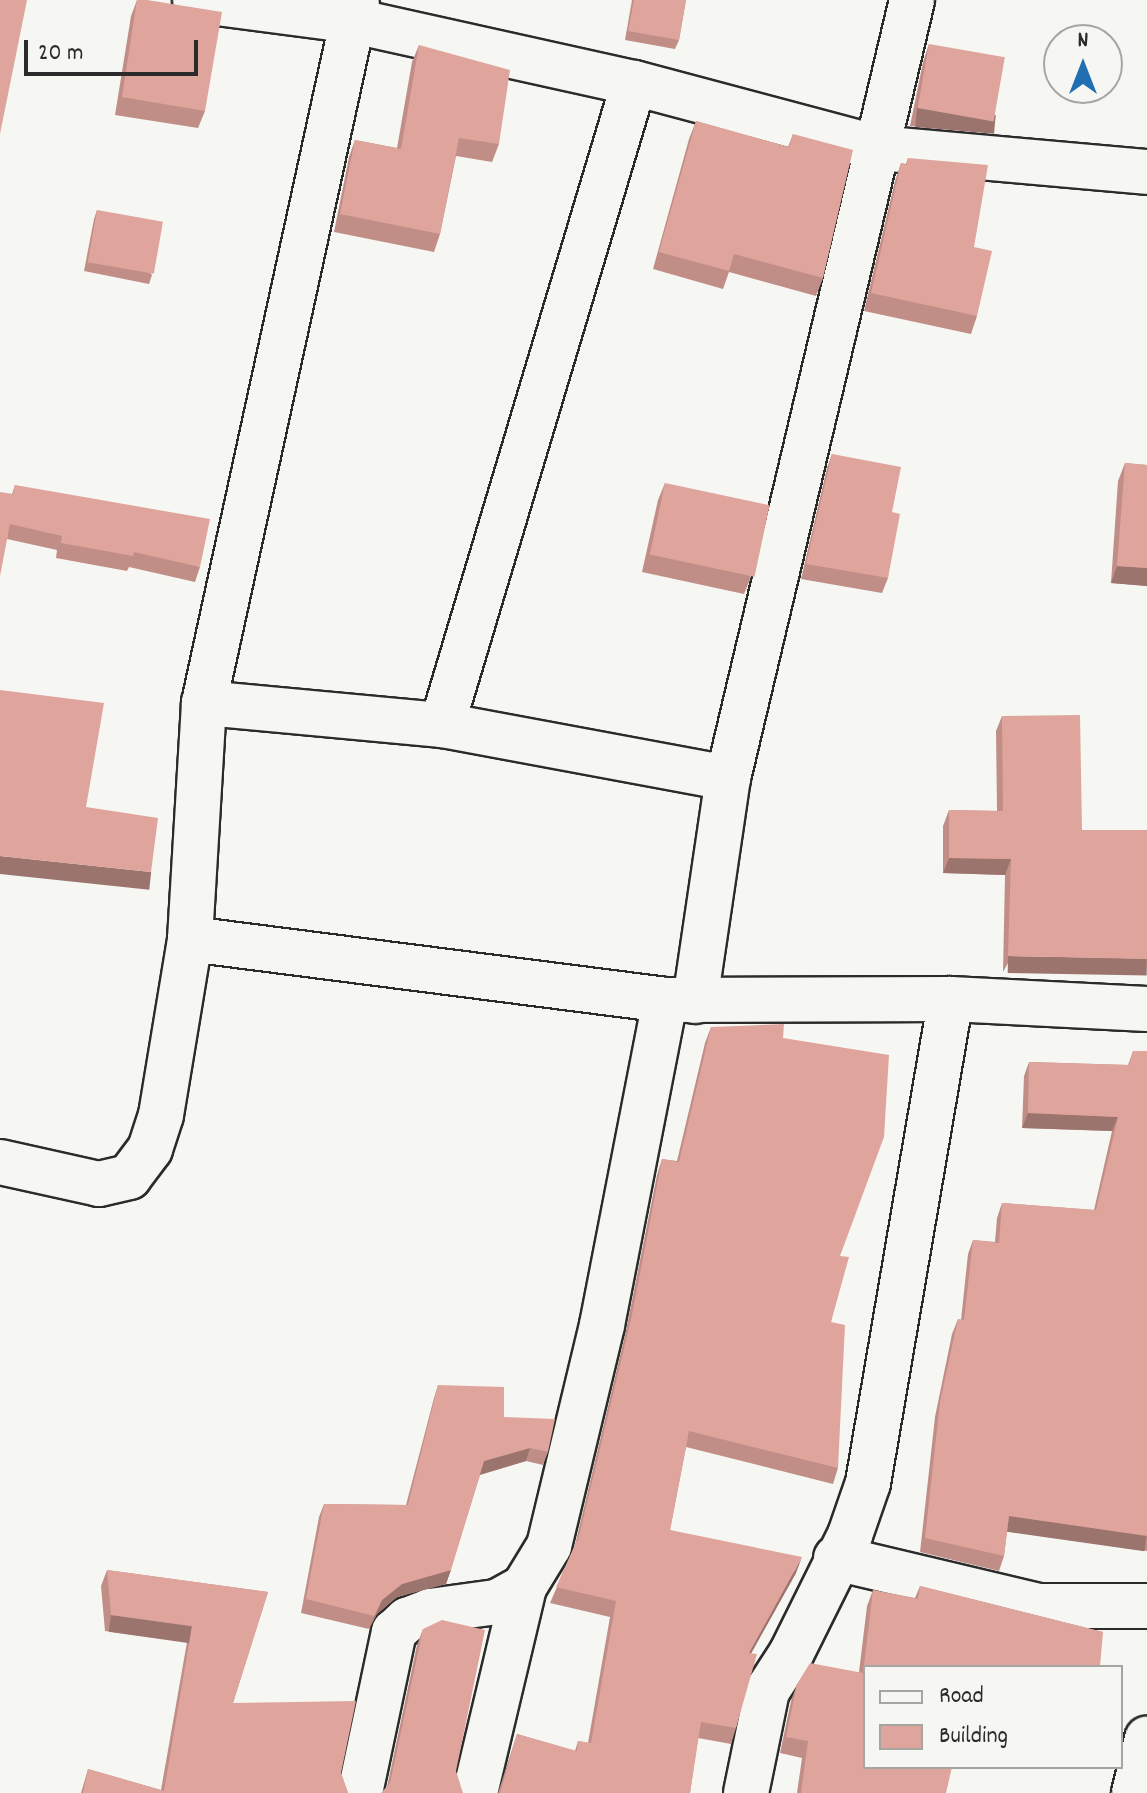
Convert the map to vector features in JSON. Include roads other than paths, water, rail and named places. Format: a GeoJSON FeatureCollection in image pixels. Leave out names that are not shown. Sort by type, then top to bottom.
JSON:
{"type":"FeatureCollection","features":[{"type":"Feature","properties":{"kind":"street"},"geometry":{"type":"LineString","coordinates":[[195,0],[356,10],[878,148],[1147,172]]}},
{"type":"Feature","properties":{"kind":"street"},"geometry":{"type":"LineString","coordinates":[[475,1793],[524,1587],[549,1546],[680,1000],[728,778],[912,0]]}},
{"type":"Feature","properties":{"kind":"street"},"geometry":{"type":"LineString","coordinates":[[0,1162],[99,1184],[129,1177],[150,1149],[161,1115],[190,939],[204,703],[356,10]]}},
{"type":"Feature","properties":{"kind":"street"},"geometry":{"type":"LineString","coordinates":[[442,725],[634,83]]}},
{"type":"Feature","properties":{"kind":"street"},"geometry":{"type":"LineString","coordinates":[[204,703],[442,725],[728,778]]}},
{"type":"Feature","properties":{"kind":"street"},"geometry":{"type":"LineString","coordinates":[[190,939],[680,1000],[951,999],[1147,1009]]}},
{"type":"Feature","properties":{"kind":"street"},"geometry":{"type":"LineString","coordinates":[[746,1793],[767,1691],[791,1654],[868,1483],[951,999]]}},
{"type":"Feature","properties":{"kind":"street"},"geometry":{"type":"LineString","coordinates":[[836,1558],[1039,1606],[1147,1606]]}},
{"type":"Feature","properties":{"kind":"street"},"geometry":{"type":"LineString","coordinates":[[360,1793],[394,1632],[407,1620],[430,1611],[476,1608],[524,1587]]}},
{"type":"Feature","properties":{"kind":"street"},"geometry":{"type":"LineString","coordinates":[[1134,1793],[1147,1739]]}}]}
